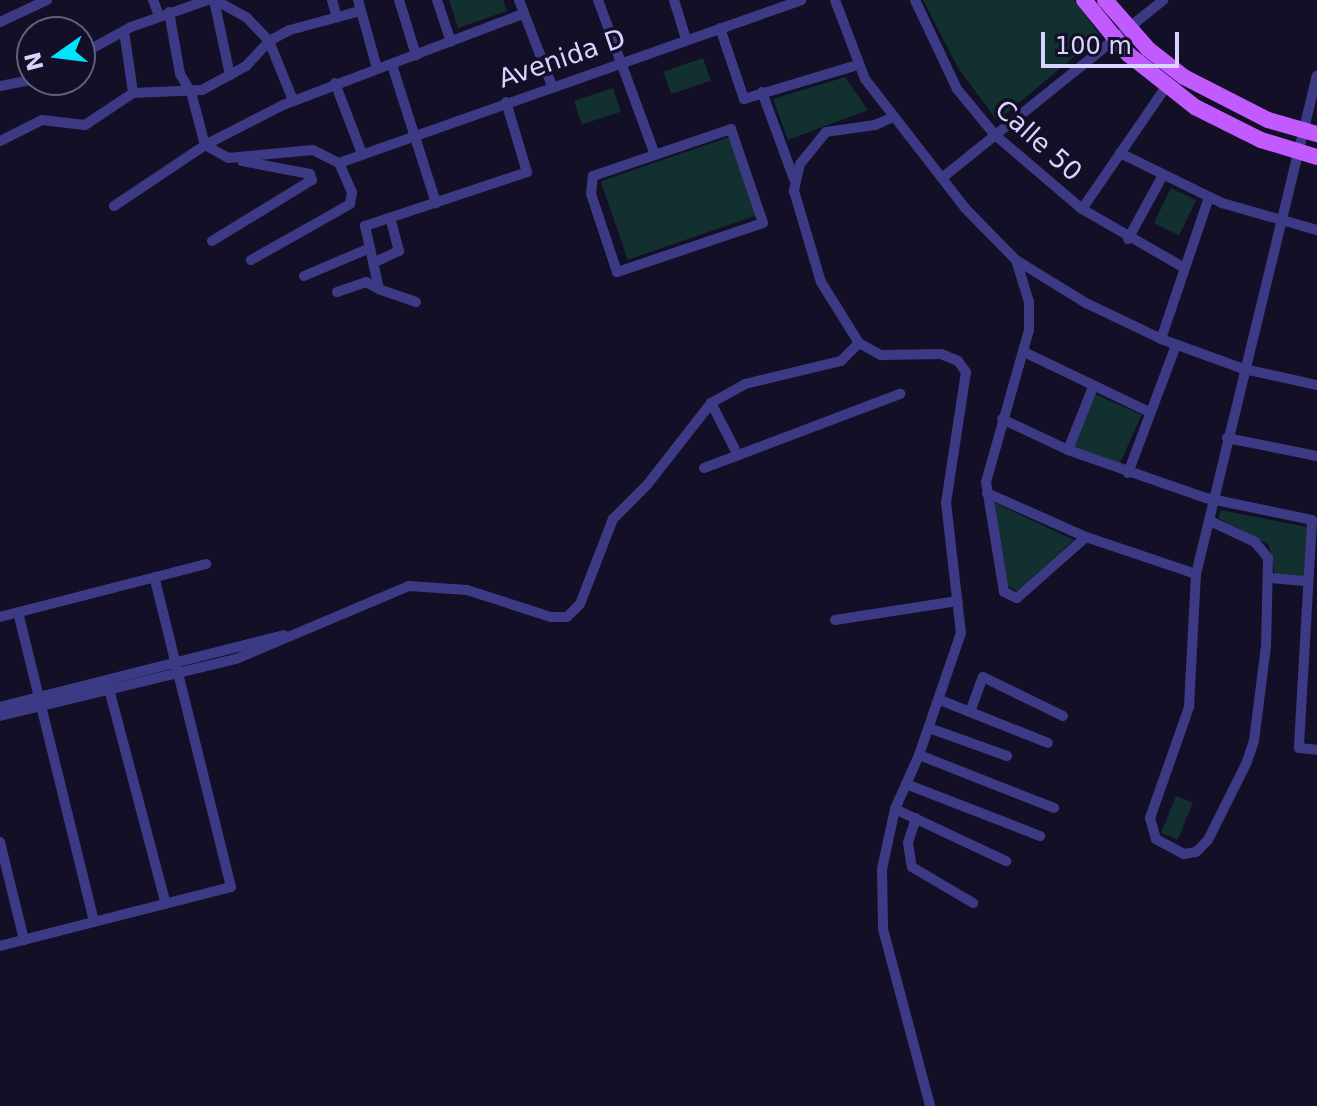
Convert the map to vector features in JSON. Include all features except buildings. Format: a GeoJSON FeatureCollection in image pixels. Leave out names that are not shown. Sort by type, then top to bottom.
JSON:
{"type":"FeatureCollection","features":[{"type":"Feature","properties":{"kind":"main road"},"geometry":{"type":"LineString","coordinates":[[1084,0],[1113,38],[1166,87],[1236,129],[1317,157]]}},
{"type":"Feature","properties":{"kind":"main road"},"geometry":{"type":"LineString","coordinates":[[1105,0],[1127,27],[1184,77],[1227,102],[1310,132]]}},
{"type":"Feature","properties":{"kind":"street"},"geometry":{"type":"LineString","coordinates":[[0,22],[47,0]]}},
{"type":"Feature","properties":{"kind":"street"},"geometry":{"type":"LineString","coordinates":[[153,0],[164,14],[180,74],[191,92],[205,145],[228,158],[310,174],[312,180],[212,241]]}},
{"type":"Feature","properties":{"kind":"street"},"geometry":{"type":"LineString","coordinates":[[213,0],[230,75]]}},
{"type":"Feature","properties":{"kind":"street"},"geometry":{"type":"LineString","coordinates":[[96,46],[164,14],[213,0],[247,18],[269,41],[293,100]]}},
{"type":"Feature","properties":{"kind":"street"},"geometry":{"type":"LineString","coordinates":[[332,0],[337,17]]}},
{"type":"Feature","properties":{"kind":"street"},"geometry":{"type":"LineString","coordinates":[[399,0],[416,55]]}},
{"type":"Feature","properties":{"kind":"street"},"geometry":{"type":"LineString","coordinates":[[437,0],[451,42]]}},
{"type":"Feature","properties":{"kind":"street"},"geometry":{"type":"LineString","coordinates":[[519,0],[552,86]]}},
{"type":"Feature","properties":{"kind":"street"},"geometry":{"type":"LineString","coordinates":[[598,0],[655,155]]}},
{"type":"Feature","properties":{"kind":"street"},"geometry":{"type":"LineString","coordinates":[[674,0],[686,39]]}},
{"type":"Feature","properties":{"kind":"street","name":"Avenida D"},"geometry":{"type":"LineString","coordinates":[[339,163],[361,151],[414,132],[801,0]]}},
{"type":"Feature","properties":{"kind":"street"},"geometry":{"type":"LineString","coordinates":[[835,0],[857,65],[893,117],[942,178],[1016,260],[1086,303],[1161,339],[1244,369],[1317,385]]}},
{"type":"Feature","properties":{"kind":"street","name":"Calle 50"},"geometry":{"type":"LineString","coordinates":[[915,0],[957,89],[995,135],[1082,209],[1128,239],[1183,267]]}},
{"type":"Feature","properties":{"kind":"street"},"geometry":{"type":"LineString","coordinates":[[942,178],[1163,0]]}},
{"type":"Feature","properties":{"kind":"street"},"geometry":{"type":"LineString","coordinates":[[0,141],[42,120],[85,125],[133,93],[191,92],[230,75],[269,41],[359,6],[377,68]]}},
{"type":"Feature","properties":{"kind":"street"},"geometry":{"type":"LineString","coordinates":[[114,206],[205,145],[293,100],[523,14]]}},
{"type":"Feature","properties":{"kind":"street"},"geometry":{"type":"LineString","coordinates":[[720,28],[744,99],[857,65]]}},
{"type":"Feature","properties":{"kind":"street"},"geometry":{"type":"LineString","coordinates":[[124,31],[133,93]]}},
{"type":"Feature","properties":{"kind":"street"},"geometry":{"type":"LineString","coordinates":[[392,65],[436,203]]}},
{"type":"Feature","properties":{"kind":"street"},"geometry":{"type":"LineString","coordinates":[[1210,521],[1263,548],[1270,578],[1254,741],[1212,833],[1201,848],[1184,854],[1156,839],[1150,818],[1189,707],[1196,574],[1297,152],[1310,132],[1317,75]]}},
{"type":"Feature","properties":{"kind":"street"},"geometry":{"type":"LineString","coordinates":[[335,83],[361,151]]}},
{"type":"Feature","properties":{"kind":"street"},"geometry":{"type":"LineString","coordinates":[[1082,209],[1166,87]]}},
{"type":"Feature","properties":{"kind":"street"},"geometry":{"type":"LineString","coordinates":[[762,92],[794,179],[800,221],[821,282],[859,343],[881,355],[941,354],[958,361],[966,372],[946,502],[961,633],[940,700],[895,809],[882,869],[883,929],[932,1105]]}},
{"type":"Feature","properties":{"kind":"street"},"geometry":{"type":"LineString","coordinates":[[379,289],[365,226],[527,172],[506,102]]}},
{"type":"Feature","properties":{"kind":"street"},"geometry":{"type":"LineString","coordinates":[[794,179],[826,132],[875,125],[893,117]]}},
{"type":"Feature","properties":{"kind":"street"},"geometry":{"type":"LineString","coordinates":[[731,129],[763,223],[617,272],[589,181],[655,155],[731,129]]}},
{"type":"Feature","properties":{"kind":"street"},"geometry":{"type":"LineString","coordinates":[[228,158],[313,150],[339,163],[352,192],[350,204],[251,260]]}},
{"type":"Feature","properties":{"kind":"street"},"geometry":{"type":"LineString","coordinates":[[1120,153],[1209,197],[1280,222],[1317,230]]}},
{"type":"Feature","properties":{"kind":"street"},"geometry":{"type":"LineString","coordinates":[[1128,239],[1163,175]]}},
{"type":"Feature","properties":{"kind":"street"},"geometry":{"type":"LineString","coordinates":[[1161,339],[1209,197]]}},
{"type":"Feature","properties":{"kind":"street"},"geometry":{"type":"LineString","coordinates":[[373,263],[399,251],[390,218]]}},
{"type":"Feature","properties":{"kind":"street"},"geometry":{"type":"LineString","coordinates":[[304,276],[370,248]]}},
{"type":"Feature","properties":{"kind":"street"},"geometry":{"type":"LineString","coordinates":[[1016,260],[1030,308],[1024,352],[1002,419],[987,493],[1000,583],[1011,598],[1026,591],[1086,537]]}},
{"type":"Feature","properties":{"kind":"street"},"geometry":{"type":"LineString","coordinates":[[337,292],[366,282],[416,302]]}},
{"type":"Feature","properties":{"kind":"street"},"geometry":{"type":"LineString","coordinates":[[0,716],[38,702],[176,668],[250,655],[298,631],[418,585],[467,590],[551,617],[570,615],[613,519],[647,485],[711,403],[745,384],[841,361],[859,343]]}},
{"type":"Feature","properties":{"kind":"street"},"geometry":{"type":"LineString","coordinates":[[1128,473],[1176,345]]}},
{"type":"Feature","properties":{"kind":"street"},"geometry":{"type":"LineString","coordinates":[[1024,352],[1149,412]]}},
{"type":"Feature","properties":{"kind":"street"},"geometry":{"type":"LineString","coordinates":[[1068,450],[1093,387]]}},
{"type":"Feature","properties":{"kind":"street"},"geometry":{"type":"LineString","coordinates":[[704,468],[900,394]]}},
{"type":"Feature","properties":{"kind":"street"},"geometry":{"type":"LineString","coordinates":[[711,403],[738,455]]}},
{"type":"Feature","properties":{"kind":"street"},"geometry":{"type":"LineString","coordinates":[[1002,419],[1068,450],[1128,473],[1215,501],[1312,520],[1299,748],[1317,750]]}},
{"type":"Feature","properties":{"kind":"street"},"geometry":{"type":"LineString","coordinates":[[1227,438],[1317,456]]}},
{"type":"Feature","properties":{"kind":"street"},"geometry":{"type":"LineString","coordinates":[[987,493],[1086,537],[1196,574]]}},
{"type":"Feature","properties":{"kind":"street"},"geometry":{"type":"LineString","coordinates":[[0,617],[206,564]]}},
{"type":"Feature","properties":{"kind":"street"},"geometry":{"type":"LineString","coordinates":[[0,946],[231,887],[154,577]]}},
{"type":"Feature","properties":{"kind":"street"},"geometry":{"type":"LineString","coordinates":[[1270,578],[1307,581]]}},
{"type":"Feature","properties":{"kind":"street"},"geometry":{"type":"LineString","coordinates":[[835,620],[958,601]]}},
{"type":"Feature","properties":{"kind":"street"},"geometry":{"type":"LineString","coordinates":[[18,612],[94,922]]}},
{"type":"Feature","properties":{"kind":"street"},"geometry":{"type":"LineString","coordinates":[[0,707],[109,689],[176,668]]}},
{"type":"Feature","properties":{"kind":"street"},"geometry":{"type":"LineString","coordinates":[[970,712],[983,677],[1063,716]]}},
{"type":"Feature","properties":{"kind":"street"},"geometry":{"type":"LineString","coordinates":[[109,689],[166,904]]}},
{"type":"Feature","properties":{"kind":"street"},"geometry":{"type":"LineString","coordinates":[[940,700],[1048,743]]}},
{"type":"Feature","properties":{"kind":"street"},"geometry":{"type":"LineString","coordinates":[[929,728],[1007,756]]}},
{"type":"Feature","properties":{"kind":"street"},"geometry":{"type":"LineString","coordinates":[[919,755],[1054,808]]}},
{"type":"Feature","properties":{"kind":"street"},"geometry":{"type":"LineString","coordinates":[[906,784],[1040,836]]}},
{"type":"Feature","properties":{"kind":"street"},"geometry":{"type":"LineString","coordinates":[[895,809],[1006,861]]}},
{"type":"Feature","properties":{"kind":"street"},"geometry":{"type":"LineString","coordinates":[[916,818],[908,843],[912,867],[973,903]]}},
{"type":"Feature","properties":{"kind":"street"},"geometry":{"type":"LineString","coordinates":[[0,842],[24,940]]}},
{"type":"Feature","properties":{"kind":"green space"},"geometry":{"type":"Polygon","coordinates":[[[449,0],[503,0],[507,11],[458,28],[449,0]]]}},
{"type":"Feature","properties":{"kind":"green space"},"geometry":{"type":"Polygon","coordinates":[[[923,0],[1074,0],[1100,35],[997,121],[957,66],[923,0]]]}},
{"type":"Feature","properties":{"kind":"green space"},"geometry":{"type":"Polygon","coordinates":[[[703,58],[711,81],[671,94],[663,72],[703,58]]]}},
{"type":"Feature","properties":{"kind":"green space"},"geometry":{"type":"Polygon","coordinates":[[[845,77],[868,110],[788,140],[773,99],[845,77]]]}},
{"type":"Feature","properties":{"kind":"green space"},"geometry":{"type":"Polygon","coordinates":[[[613,88],[621,112],[582,124],[574,101],[613,88]]]}},
{"type":"Feature","properties":{"kind":"green space"},"geometry":{"type":"Polygon","coordinates":[[[735,135],[762,213],[628,260],[601,181],[735,135]]]}},
{"type":"Feature","properties":{"kind":"green space"},"geometry":{"type":"Polygon","coordinates":[[[1171,188],[1196,200],[1179,235],[1154,223],[1171,188]]]}},
{"type":"Feature","properties":{"kind":"green space"},"geometry":{"type":"Polygon","coordinates":[[[1095,394],[1142,415],[1118,467],[1072,446],[1095,394]]]}},
{"type":"Feature","properties":{"kind":"green space"},"geometry":{"type":"Polygon","coordinates":[[[993,502],[1074,540],[1017,591],[1008,586],[993,502]]]}},
{"type":"Feature","properties":{"kind":"green space"},"geometry":{"type":"Polygon","coordinates":[[[1221,510],[1306,527],[1305,578],[1275,575],[1269,545],[1218,518],[1221,510]]]}},
{"type":"Feature","properties":{"kind":"green space"},"geometry":{"type":"Polygon","coordinates":[[[1176,796],[1193,803],[1178,840],[1161,833],[1176,796]]]}}]}
